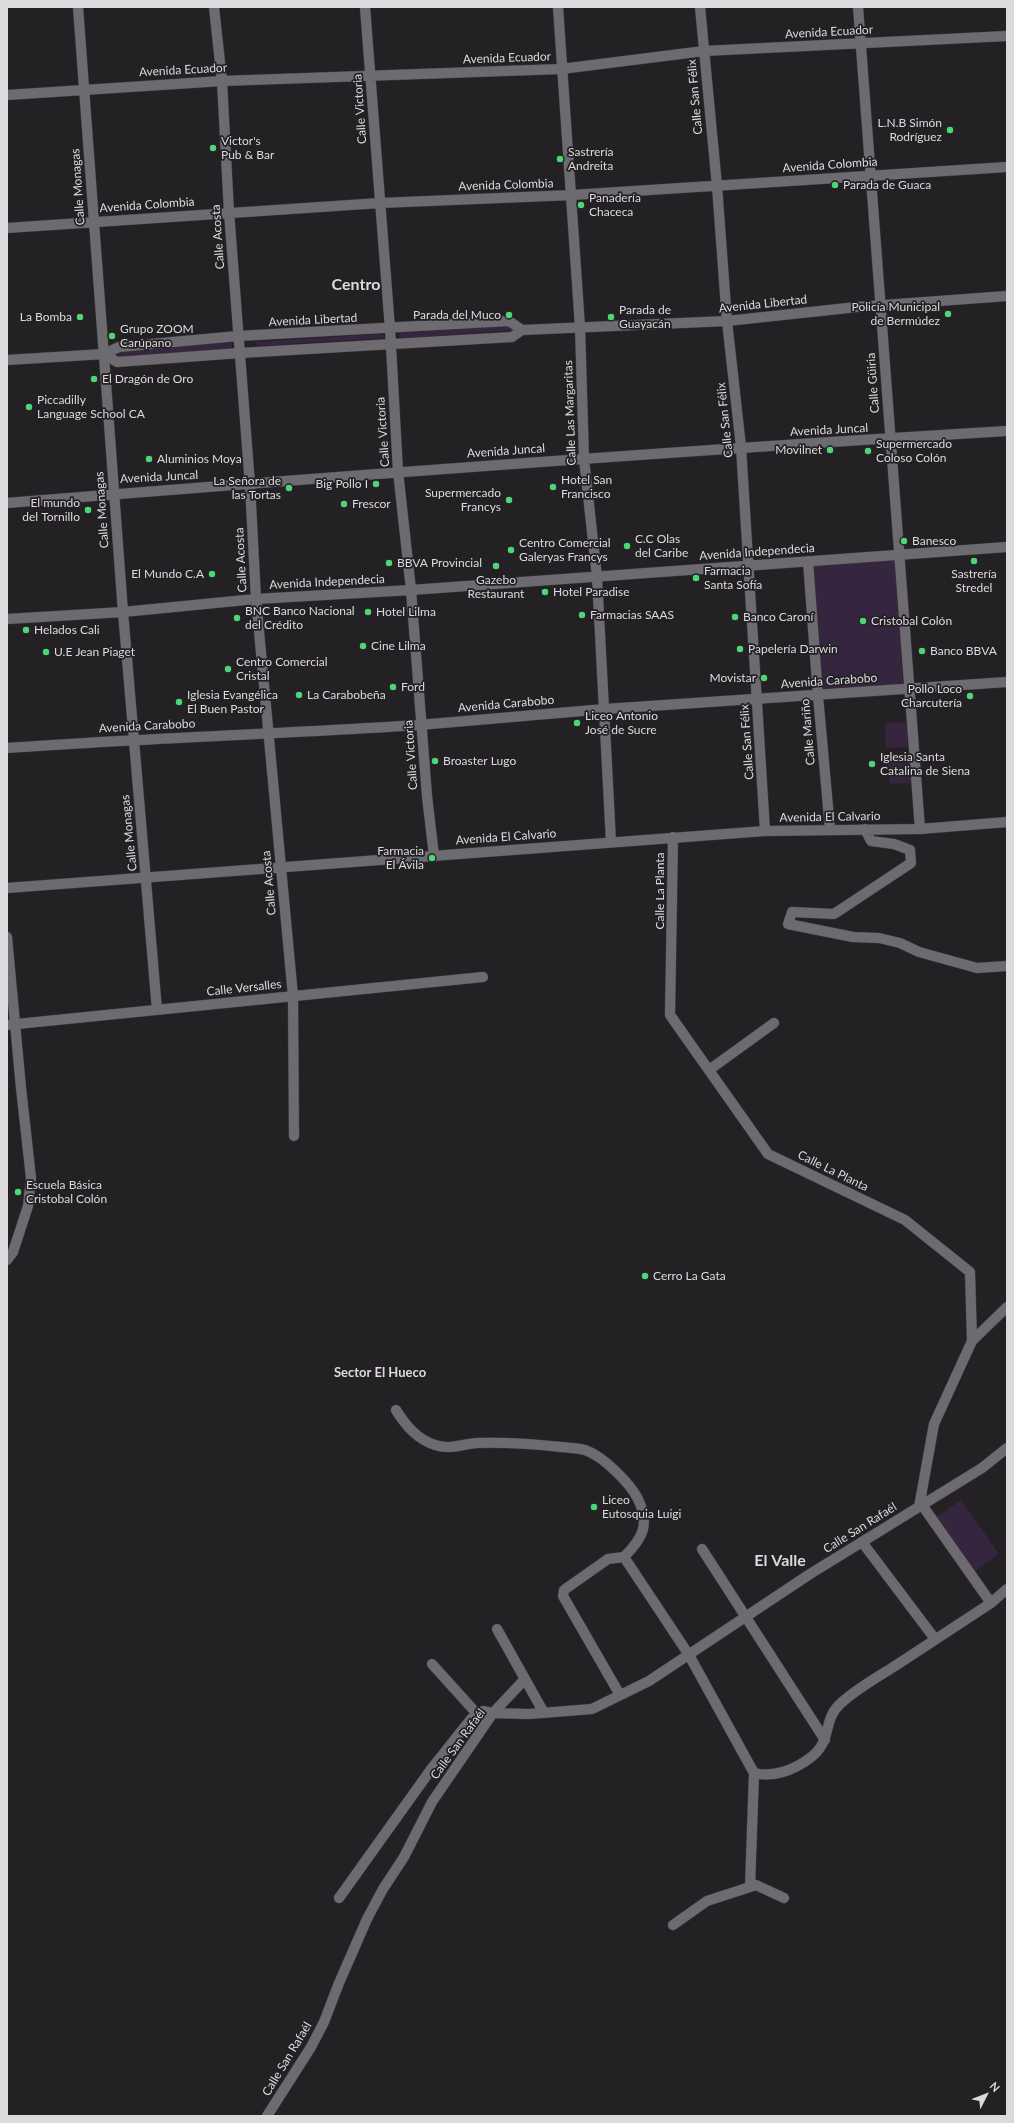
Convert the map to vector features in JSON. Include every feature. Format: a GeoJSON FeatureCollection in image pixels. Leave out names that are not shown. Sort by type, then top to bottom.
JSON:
{"type":"FeatureCollection","features":[{"type":"Feature","properties":{"kind":"street","name":"Calle Monagas"},"geometry":{"type":"LineString","coordinates":[[78,7],[123,612],[147,877],[157,1010]]}},
{"type":"Feature","properties":{"kind":"street","name":"Calle Acosta"},"geometry":{"type":"LineString","coordinates":[[214,7],[222,81],[228,212],[250,485],[256,599],[293,996],[294,1136]]}},
{"type":"Feature","properties":{"kind":"street","name":"Calle Victoria"},"geometry":{"type":"LineString","coordinates":[[365,7],[390,329],[398,471],[411,590],[421,724],[434,856]]}},
{"type":"Feature","properties":{"kind":"street","name":"Calle Las Margaritas"},"geometry":{"type":"LineString","coordinates":[[558,7],[561,69],[572,195],[580,328],[584,459],[597,577],[611,842]]}},
{"type":"Feature","properties":{"kind":"street","name":"Calle San Félix"},"geometry":{"type":"LineString","coordinates":[[700,7],[717,186],[727,321],[741,447],[765,831]]}},
{"type":"Feature","properties":{"kind":"street","name":"Calle Güiria"},"geometry":{"type":"LineString","coordinates":[[858,7],[898,555],[920,828]]}},
{"type":"Feature","properties":{"kind":"street","name":"Avenida Ecuador"},"geometry":{"type":"LineString","coordinates":[[7,95],[222,81],[561,69],[704,51],[1007,36]]}},
{"type":"Feature","properties":{"kind":"street","name":"Avenida Colombia"},"geometry":{"type":"LineString","coordinates":[[7,228],[228,212],[572,195],[1007,167]]}},
{"type":"Feature","properties":{"kind":"street","name":"Avenida Libertad"},"geometry":{"type":"LineString","coordinates":[[104,354],[117,362],[390,343],[512,337],[522,330],[727,321],[880,306],[1007,296]]}},
{"type":"Feature","properties":{"kind":"street","name":"Avenida Libertad"},"geometry":{"type":"LineString","coordinates":[[7,360],[104,354],[119,347],[238,336],[390,329],[509,321],[522,330]]}},
{"type":"Feature","properties":{"kind":"street","name":"Avenida Juncal"},"geometry":{"type":"LineString","coordinates":[[7,503],[114,493],[250,485],[398,471],[741,447],[1007,431]]}},
{"type":"Feature","properties":{"kind":"street","name":"Avenida Independecia"},"geometry":{"type":"LineString","coordinates":[[7,619],[123,612],[256,599],[411,590],[1007,547]]}},
{"type":"Feature","properties":{"kind":"street","name":"Calle Mariño"},"geometry":{"type":"LineString","coordinates":[[808,561],[830,829]]}},
{"type":"Feature","properties":{"kind":"street","name":"Avenida Carabobo"},"geometry":{"type":"LineString","coordinates":[[7,748],[134,739],[269,734],[421,724],[757,698],[818,696],[1007,682]]}},
{"type":"Feature","properties":{"kind":"street","name":"Avenida El Calvario"},"geometry":{"type":"LineString","coordinates":[[7,888],[765,831],[920,828],[1007,822]]}},
{"type":"Feature","properties":{"kind":"street"},"geometry":{"type":"LineString","coordinates":[[865,829],[871,841],[894,844],[910,850],[911,863],[834,914],[792,912],[788,924],[853,937],[879,938],[900,943],[919,952],[977,968],[1007,966]]}},
{"type":"Feature","properties":{"kind":"street","name":"Calle La Planta"},"geometry":{"type":"LineString","coordinates":[[673,838],[670,1015],[768,1154],[905,1220],[970,1272],[972,1341],[934,1424],[920,1506]]}},
{"type":"Feature","properties":{"kind":"street"},"geometry":{"type":"LineString","coordinates":[[7,937],[11,1025],[31,1178],[28,1206],[13,1252],[7,1260]]}},
{"type":"Feature","properties":{"kind":"street","name":"Calle Versalles"},"geometry":{"type":"LineString","coordinates":[[11,1025],[483,977]]}},
{"type":"Feature","properties":{"kind":"street"},"geometry":{"type":"LineString","coordinates":[[709,1070],[774,1023]]}},
{"type":"Feature","properties":{"kind":"street"},"geometry":{"type":"LineString","coordinates":[[972,1341],[1007,1307]]}},
{"type":"Feature","properties":{"kind":"street"},"geometry":{"type":"LineString","coordinates":[[396,1410],[406,1426],[420,1438],[436,1445],[456,1448],[467,1443],[494,1442],[542,1445],[585,1450],[601,1458],[635,1493],[642,1509],[644,1531],[634,1547],[624,1557],[608,1560],[564,1590],[563,1596],[620,1695]]}},
{"type":"Feature","properties":{"kind":"street","name":"Calle San Rafaél"},"geometry":{"type":"LineString","coordinates":[[267,2116],[311,2047],[324,2022],[360,1933],[383,1889],[404,1857],[432,1802],[493,1713],[544,1713],[592,1708],[649,1682],[862,1542],[982,1468],[1007,1448]]}},
{"type":"Feature","properties":{"kind":"street"},"geometry":{"type":"LineString","coordinates":[[920,1506],[991,1602]]}},
{"type":"Feature","properties":{"kind":"street"},"geometry":{"type":"LineString","coordinates":[[862,1542],[935,1639]]}},
{"type":"Feature","properties":{"kind":"street"},"geometry":{"type":"LineString","coordinates":[[702,1549],[825,1740]]}},
{"type":"Feature","properties":{"kind":"street"},"geometry":{"type":"LineString","coordinates":[[624,1557],[689,1655],[754,1773],[750,1887]]}},
{"type":"Feature","properties":{"kind":"street"},"geometry":{"type":"LineString","coordinates":[[754,1773],[765,1776],[787,1771],[809,1758],[822,1747],[831,1716],[840,1704],[861,1688],[991,1602],[1007,1589]]}},
{"type":"Feature","properties":{"kind":"street"},"geometry":{"type":"LineString","coordinates":[[497,1628],[544,1713]]}},
{"type":"Feature","properties":{"kind":"street"},"geometry":{"type":"LineString","coordinates":[[432,1664],[478,1715]]}},
{"type":"Feature","properties":{"kind":"street"},"geometry":{"type":"LineString","coordinates":[[339,1898],[432,1768],[471,1719],[483,1711],[493,1713],[525,1679]]}},
{"type":"Feature","properties":{"kind":"street"},"geometry":{"type":"LineString","coordinates":[[673,1925],[707,1901],[756,1885],[784,1898]]}},
{"type":"Feature","properties":{"kind":"shaded area"},"geometry":{"type":"Polygon","coordinates":[[[509,325],[514,330],[401,339],[399,335],[401,333],[509,325]]]}},
{"type":"Feature","properties":{"kind":"shaded area"},"geometry":{"type":"Polygon","coordinates":[[[379,334],[383,335],[385,338],[259,346],[254,342],[379,334]]]}},
{"type":"Feature","properties":{"kind":"shaded area"},"geometry":{"type":"Polygon","coordinates":[[[229,341],[232,344],[232,347],[228,349],[120,357],[116,353],[118,352],[229,341]]]}},
{"type":"Feature","properties":{"kind":"shaded area"},"geometry":{"type":"Polygon","coordinates":[[[895,560],[903,685],[820,689],[812,564],[895,560]]]}},
{"type":"Feature","properties":{"kind":"shaded area"},"geometry":{"type":"Polygon","coordinates":[[[906,722],[908,747],[886,748],[885,723],[906,722]]]}},
{"type":"Feature","properties":{"kind":"shaded area"},"geometry":{"type":"Polygon","coordinates":[[[909,755],[912,783],[890,784],[887,756],[909,755]]]}},
{"type":"Feature","properties":{"kind":"shaded area"},"geometry":{"type":"Polygon","coordinates":[[[961,1500],[999,1554],[973,1572],[935,1518],[961,1500]]]}},
{"type":"Feature","properties":{"kind":"place","name":"L.N.B Simón Rodríguez"},"geometry":{"type":"Point","coordinates":[950,130]}},
{"type":"Feature","properties":{"kind":"place","name":"Victor's Pub & Bar"},"geometry":{"type":"Point","coordinates":[213,148]}},
{"type":"Feature","properties":{"kind":"place","name":"Sastrería Andreita"},"geometry":{"type":"Point","coordinates":[560,159]}},
{"type":"Feature","properties":{"kind":"place","name":"Parada de Guaca"},"geometry":{"type":"Point","coordinates":[835,185]}},
{"type":"Feature","properties":{"kind":"place","name":"Panadería Chaceca"},"geometry":{"type":"Point","coordinates":[581,205]}},
{"type":"Feature","properties":{"kind":"place","name":"Policía Municipal de Bermúdez"},"geometry":{"type":"Point","coordinates":[948,314]}},
{"type":"Feature","properties":{"kind":"place","name":"Parada del Muco"},"geometry":{"type":"Point","coordinates":[509,315]}},
{"type":"Feature","properties":{"kind":"place","name":"La Bomba"},"geometry":{"type":"Point","coordinates":[80,317]}},
{"type":"Feature","properties":{"kind":"place","name":"Parada de Guayacán"},"geometry":{"type":"Point","coordinates":[611,317]}},
{"type":"Feature","properties":{"kind":"place","name":"Grupo ZOOM Carúpano"},"geometry":{"type":"Point","coordinates":[112,336]}},
{"type":"Feature","properties":{"kind":"place","name":"El Dragón de Oro"},"geometry":{"type":"Point","coordinates":[94,379]}},
{"type":"Feature","properties":{"kind":"place","name":"Piccadilly Language School CA"},"geometry":{"type":"Point","coordinates":[29,407]}},
{"type":"Feature","properties":{"kind":"place","name":"Movilnet"},"geometry":{"type":"Point","coordinates":[830,450]}},
{"type":"Feature","properties":{"kind":"place","name":"Supermercado Coloso Colón"},"geometry":{"type":"Point","coordinates":[868,451]}},
{"type":"Feature","properties":{"kind":"place","name":"Aluminios Moya"},"geometry":{"type":"Point","coordinates":[149,459]}},
{"type":"Feature","properties":{"kind":"place","name":"Big Pollo I"},"geometry":{"type":"Point","coordinates":[376,484]}},
{"type":"Feature","properties":{"kind":"place","name":"Hotel San Francisco"},"geometry":{"type":"Point","coordinates":[553,487]}},
{"type":"Feature","properties":{"kind":"place","name":"La Señora de las Tortas"},"geometry":{"type":"Point","coordinates":[289,488]}},
{"type":"Feature","properties":{"kind":"place","name":"Supermercado Francys"},"geometry":{"type":"Point","coordinates":[509,500]}},
{"type":"Feature","properties":{"kind":"place","name":"Frescor"},"geometry":{"type":"Point","coordinates":[344,504]}},
{"type":"Feature","properties":{"kind":"place","name":"El mundo del Tornillo"},"geometry":{"type":"Point","coordinates":[88,510]}},
{"type":"Feature","properties":{"kind":"place","name":"Banesco"},"geometry":{"type":"Point","coordinates":[904,541]}},
{"type":"Feature","properties":{"kind":"place","name":"C.C Olas del Caribe"},"geometry":{"type":"Point","coordinates":[627,546]}},
{"type":"Feature","properties":{"kind":"place","name":"Centro Comercial Galeryas Francys"},"geometry":{"type":"Point","coordinates":[511,550]}},
{"type":"Feature","properties":{"kind":"place","name":"Sastrería Stredel"},"geometry":{"type":"Point","coordinates":[974,561]}},
{"type":"Feature","properties":{"kind":"place","name":"BBVA Provincial"},"geometry":{"type":"Point","coordinates":[389,563]}},
{"type":"Feature","properties":{"kind":"place","name":"Gazebo Restaurant"},"geometry":{"type":"Point","coordinates":[496,566]}},
{"type":"Feature","properties":{"kind":"place","name":"El Mundo C.A"},"geometry":{"type":"Point","coordinates":[212,574]}},
{"type":"Feature","properties":{"kind":"place","name":"Farmacia Santa Sofía"},"geometry":{"type":"Point","coordinates":[696,578]}},
{"type":"Feature","properties":{"kind":"place","name":"Hotel Paradise"},"geometry":{"type":"Point","coordinates":[545,592]}},
{"type":"Feature","properties":{"kind":"place","name":"Hotel Lilma"},"geometry":{"type":"Point","coordinates":[368,612]}},
{"type":"Feature","properties":{"kind":"place","name":"Farmacias SAAS"},"geometry":{"type":"Point","coordinates":[582,615]}},
{"type":"Feature","properties":{"kind":"place","name":"Banco Caroní"},"geometry":{"type":"Point","coordinates":[735,617]}},
{"type":"Feature","properties":{"kind":"place","name":"BNC Banco Nacional del Crédito"},"geometry":{"type":"Point","coordinates":[237,618]}},
{"type":"Feature","properties":{"kind":"place","name":"Cristobal Colón"},"geometry":{"type":"Point","coordinates":[863,621]}},
{"type":"Feature","properties":{"kind":"place","name":"Helados Cali"},"geometry":{"type":"Point","coordinates":[26,630]}},
{"type":"Feature","properties":{"kind":"place","name":"Cine Lilma"},"geometry":{"type":"Point","coordinates":[363,646]}},
{"type":"Feature","properties":{"kind":"place","name":"Papelería Darwin"},"geometry":{"type":"Point","coordinates":[740,649]}},
{"type":"Feature","properties":{"kind":"place","name":"Banco BBVA"},"geometry":{"type":"Point","coordinates":[922,651]}},
{"type":"Feature","properties":{"kind":"place","name":"U.E Jean Piaget"},"geometry":{"type":"Point","coordinates":[46,652]}},
{"type":"Feature","properties":{"kind":"place","name":"Centro Comercial Cristal"},"geometry":{"type":"Point","coordinates":[228,669]}},
{"type":"Feature","properties":{"kind":"place","name":"Movistar"},"geometry":{"type":"Point","coordinates":[764,678]}},
{"type":"Feature","properties":{"kind":"place","name":"Ford"},"geometry":{"type":"Point","coordinates":[393,687]}},
{"type":"Feature","properties":{"kind":"place","name":"La Carabobeña"},"geometry":{"type":"Point","coordinates":[299,695]}},
{"type":"Feature","properties":{"kind":"place","name":"Pollo Loco Charcutería"},"geometry":{"type":"Point","coordinates":[970,696]}},
{"type":"Feature","properties":{"kind":"place","name":"Iglesia Evangélica El Buen Pastor"},"geometry":{"type":"Point","coordinates":[179,702]}},
{"type":"Feature","properties":{"kind":"place","name":"Liceo Antonio José de Sucre"},"geometry":{"type":"Point","coordinates":[577,723]}},
{"type":"Feature","properties":{"kind":"place","name":"Broaster Lugo"},"geometry":{"type":"Point","coordinates":[435,761]}},
{"type":"Feature","properties":{"kind":"place","name":"Iglesia Santa Catalina de Siena"},"geometry":{"type":"Point","coordinates":[872,764]}},
{"type":"Feature","properties":{"kind":"place","name":"Farmacia El Ávila"},"geometry":{"type":"Point","coordinates":[432,858]}},
{"type":"Feature","properties":{"kind":"place","name":"Escuela Básica Cristobal Colón"},"geometry":{"type":"Point","coordinates":[18,1192]}},
{"type":"Feature","properties":{"kind":"place","name":"Cerro La Gata"},"geometry":{"type":"Point","coordinates":[645,1276]}},
{"type":"Feature","properties":{"kind":"place","name":"Liceo Eutosquia Luigi"},"geometry":{"type":"Point","coordinates":[594,1507]}},
{"type":"Feature","properties":{"kind":"district","name":"Centro"},"geometry":{"type":"Point","coordinates":[356,285]}},
{"type":"Feature","properties":{"kind":"district","name":"Sector El Hueco"},"geometry":{"type":"Point","coordinates":[380,1373]}},
{"type":"Feature","properties":{"kind":"district","name":"El Valle"},"geometry":{"type":"Point","coordinates":[780,1561]}}]}
